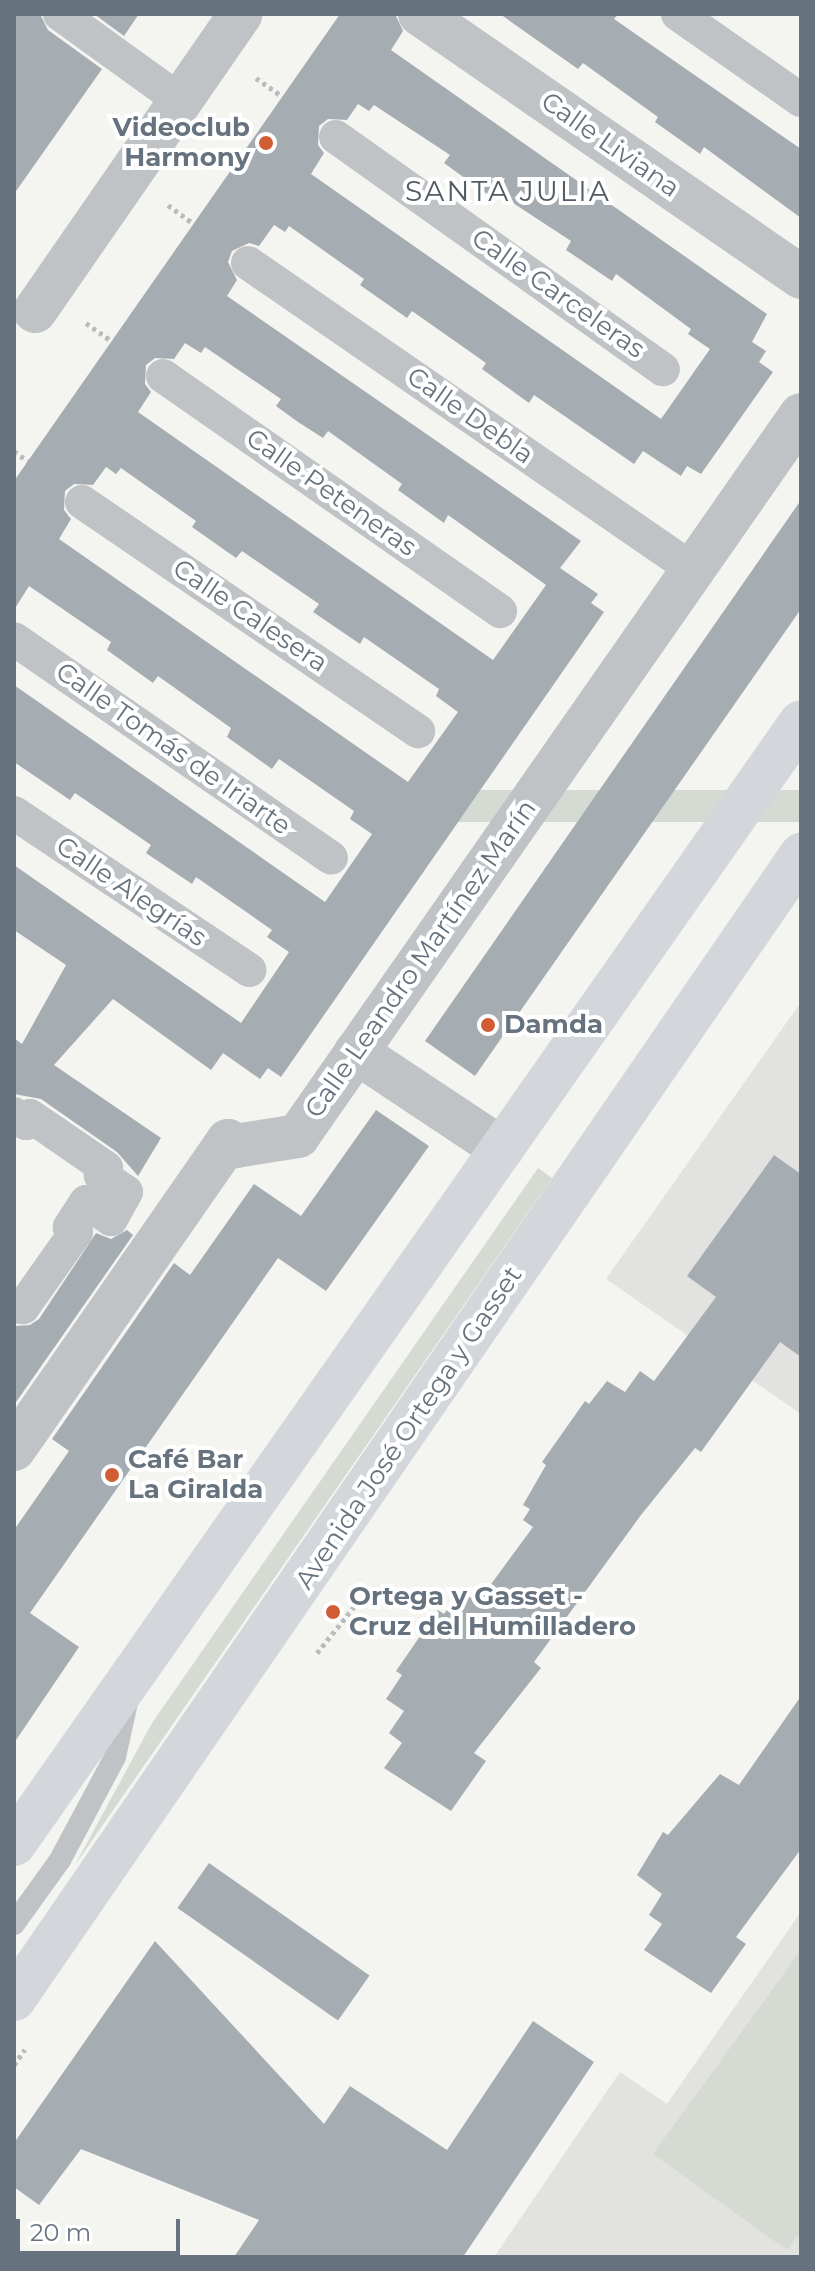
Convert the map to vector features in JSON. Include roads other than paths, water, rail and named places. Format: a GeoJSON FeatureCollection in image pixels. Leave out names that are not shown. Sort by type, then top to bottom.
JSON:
{"type":"FeatureCollection","features":[{"type":"Feature","properties":{"kind":"main road"},"geometry":{"type":"LineString","coordinates":[[14,1844],[801,722]]}},
{"type":"Feature","properties":{"kind":"main road","name":"Avenida José Ortega y Gasset"},"geometry":{"type":"LineString","coordinates":[[14,1999],[801,855]]}},
{"type":"Feature","properties":{"kind":"street"},"geometry":{"type":"LineString","coordinates":[[60,14],[182,102]]}},
{"type":"Feature","properties":{"kind":"street"},"geometry":{"type":"LineString","coordinates":[[35,311],[241,14]]}},
{"type":"Feature","properties":{"kind":"street","name":"Calle Liviana"},"geometry":{"type":"LineString","coordinates":[[420,14],[801,277]]}},
{"type":"Feature","properties":{"kind":"street"},"geometry":{"type":"LineString","coordinates":[[678,14],[801,100]]}},
{"type":"Feature","properties":{"kind":"street","name":"Calle Carceleras"},"geometry":{"type":"LineString","coordinates":[[336,137],[663,369]]}},
{"type":"Feature","properties":{"kind":"street","name":"Calle Debla"},"geometry":{"type":"LineString","coordinates":[[248,263],[692,569]]}},
{"type":"Feature","properties":{"kind":"street","name":"Calle Peteneras"},"geometry":{"type":"LineString","coordinates":[[163,376],[500,611]]}},
{"type":"Feature","properties":{"kind":"street","name":"Calle Leandro Martínez Marín"},"geometry":{"type":"LineString","coordinates":[[14,1449],[228,1141],[235,1146],[298,1136],[801,415]]}},
{"type":"Feature","properties":{"kind":"street","name":"Calle Calesera"},"geometry":{"type":"LineString","coordinates":[[82,502],[418,731]]}},
{"type":"Feature","properties":{"kind":"street","name":"Calle Tomás de Iriarte"},"geometry":{"type":"LineString","coordinates":[[14,639],[331,858]]}},
{"type":"Feature","properties":{"kind":"street","name":"Calle Alegrías"},"geometry":{"type":"LineString","coordinates":[[14,813],[249,970]]}},
{"type":"Feature","properties":{"kind":"street"},"geometry":{"type":"LineString","coordinates":[[356,1052],[502,1149]]}},
{"type":"Feature","properties":{"kind":"street"},"geometry":{"type":"LineString","coordinates":[[14,1114],[26,1123],[30,1116],[106,1168],[101,1175],[126,1192],[111,1219],[86,1202],[70,1227],[76,1232],[23,1307],[14,1306]]}},
{"type":"Feature","properties":{"kind":"lane"},"geometry":{"type":"LineString","coordinates":[[14,1924],[60,1860],[115,1757],[134,1674]]}},
{"type":"Feature","properties":{"kind":"place","name":"Videoclub Harmony"},"geometry":{"type":"Point","coordinates":[266,143]}},
{"type":"Feature","properties":{"kind":"place","name":"Damda"},"geometry":{"type":"Point","coordinates":[488,1025]}},
{"type":"Feature","properties":{"kind":"place","name":"Café Bar La Giralda"},"geometry":{"type":"Point","coordinates":[112,1475]}},
{"type":"Feature","properties":{"kind":"place","name":"Ortega y Gasset - Cruz del Humilladero"},"geometry":{"type":"Point","coordinates":[333,1612]}},
{"type":"Feature","properties":{"kind":"district","name":"SANTA JULIA"},"geometry":{"type":"Point","coordinates":[508,191]}}]}
